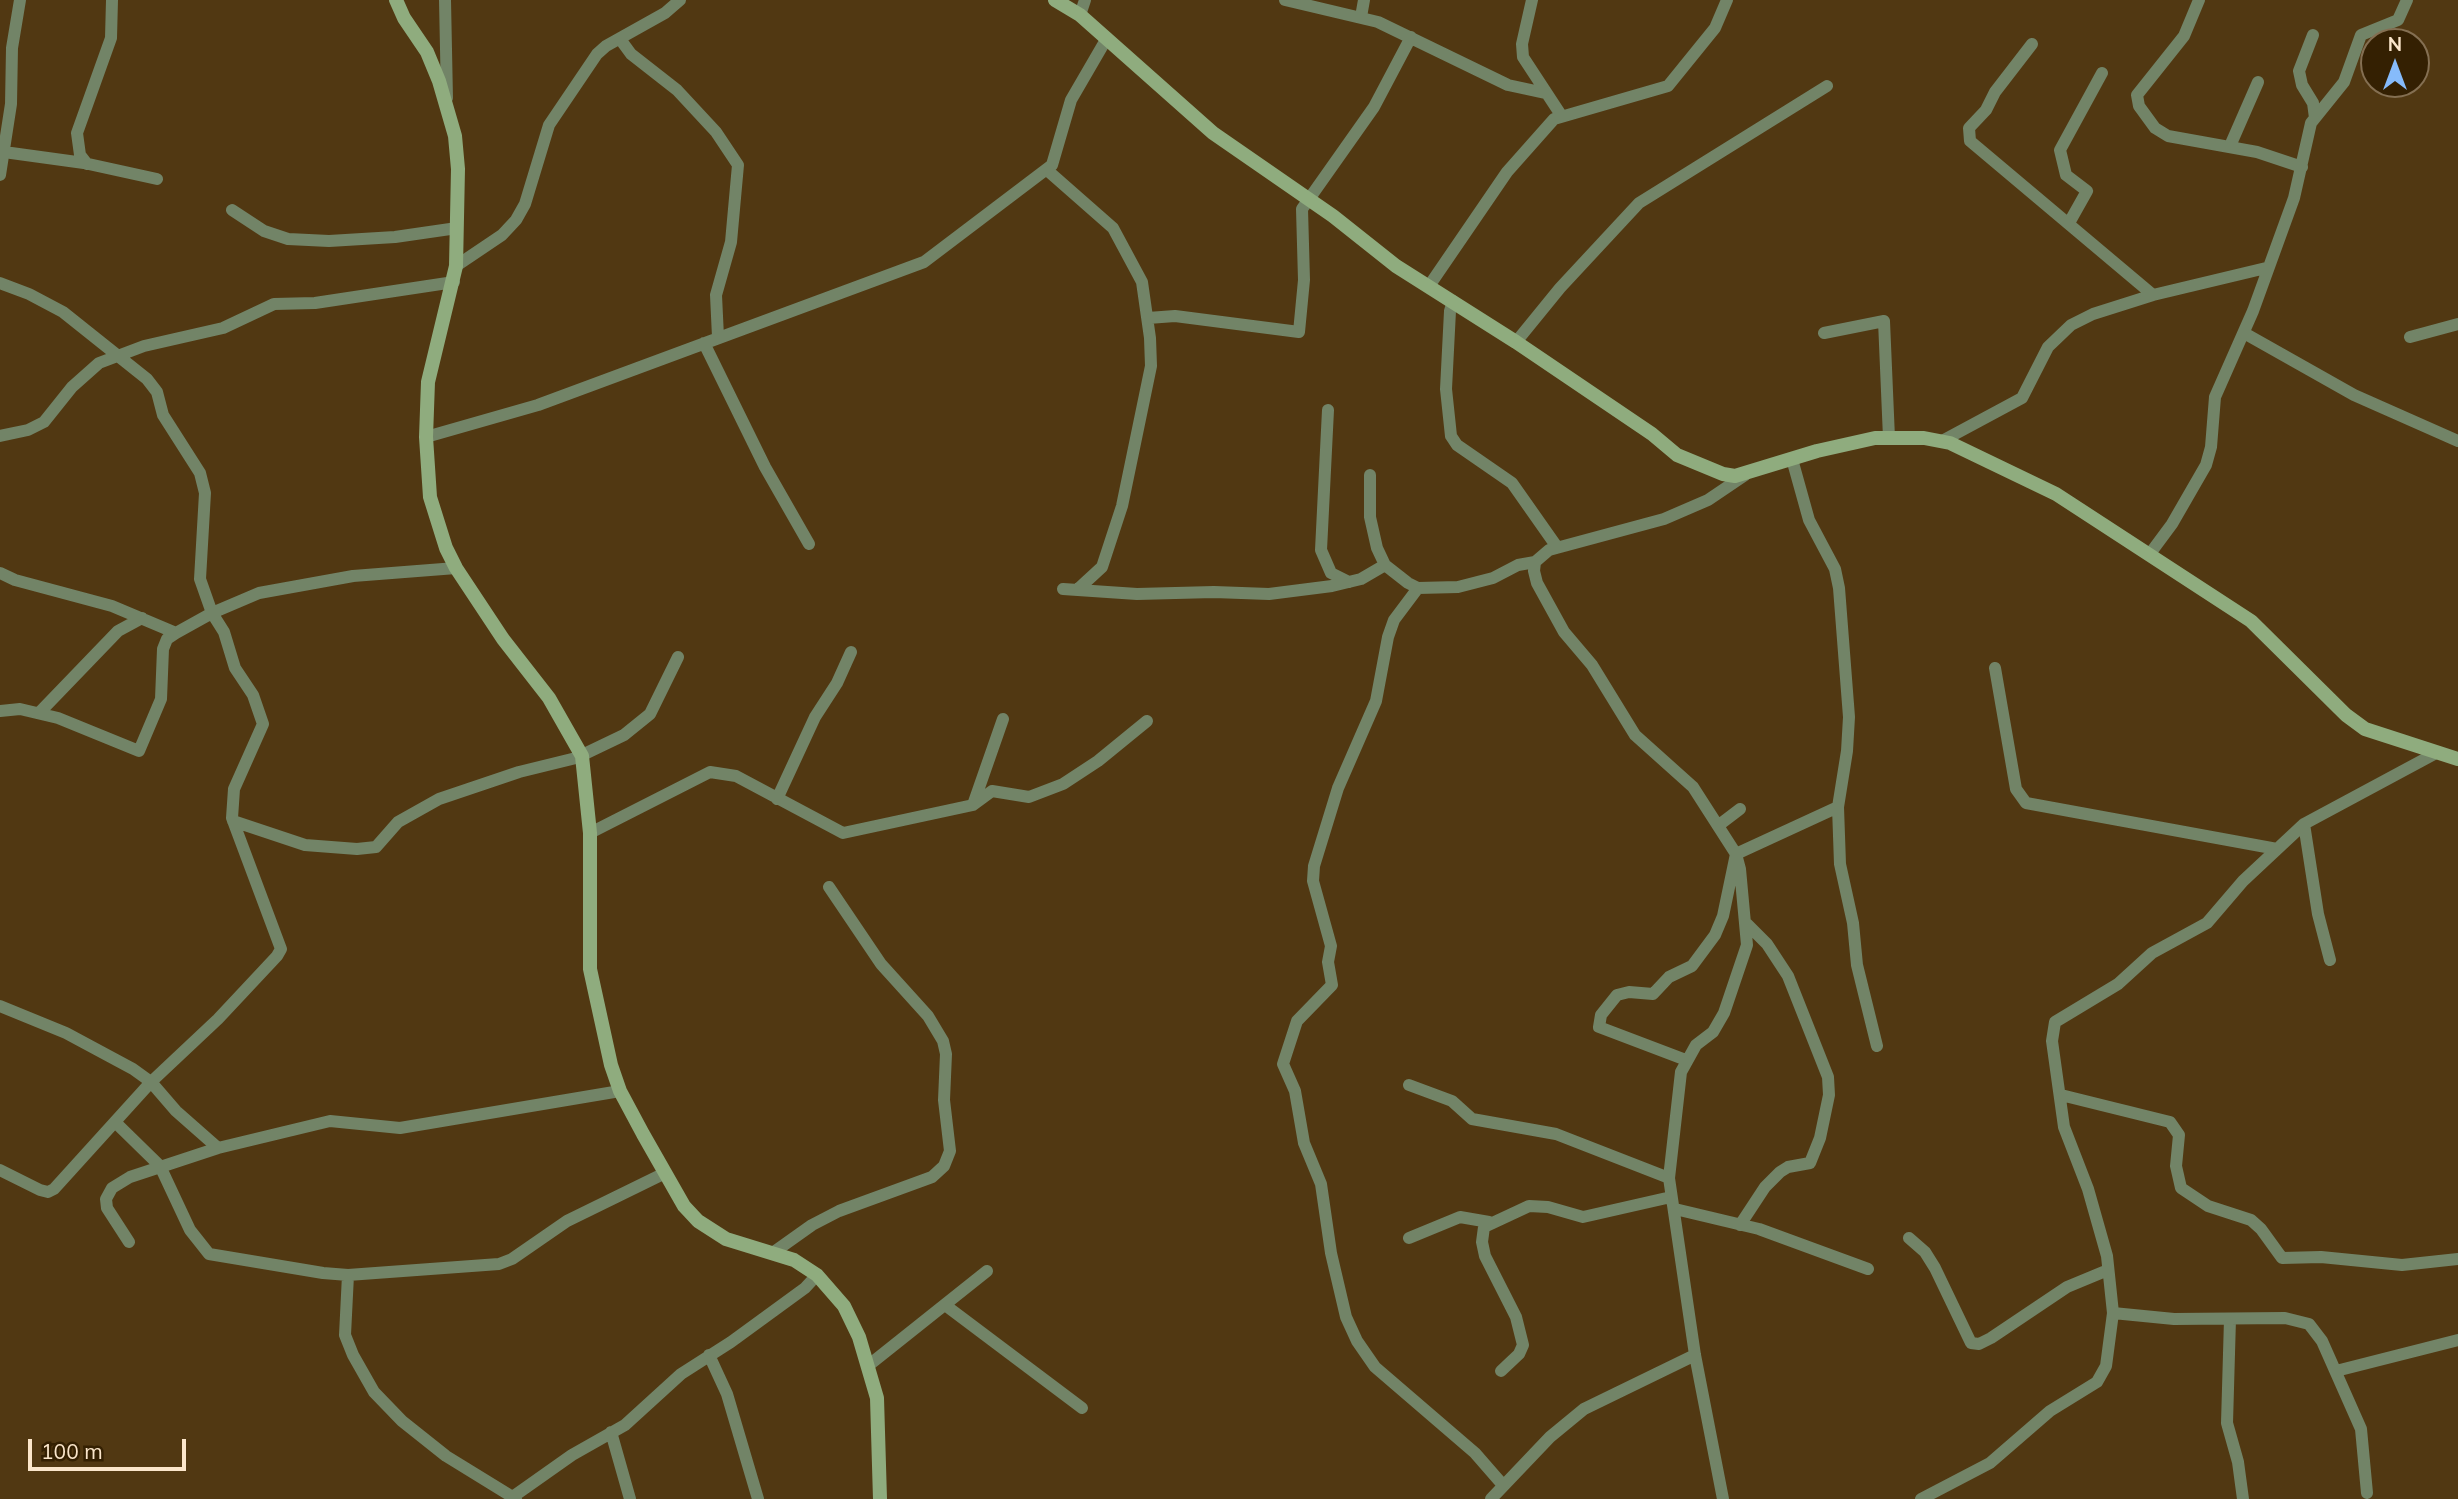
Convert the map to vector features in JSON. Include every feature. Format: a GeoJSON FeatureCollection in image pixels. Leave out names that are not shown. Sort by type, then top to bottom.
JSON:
{"type":"FeatureCollection","features":[{"type":"Feature","properties":{"kind":"street"},"geometry":{"type":"LineString","coordinates":[[0,175],[20,0]]}},
{"type":"Feature","properties":{"kind":"street"},"geometry":{"type":"LineString","coordinates":[[88,164],[80,155],[77,133],[111,38],[112,0]]}},
{"type":"Feature","properties":{"kind":"street"},"geometry":{"type":"LineString","coordinates":[[396,0],[404,18],[427,52],[448,104]]}},
{"type":"Feature","properties":{"kind":"street"},"geometry":{"type":"LineString","coordinates":[[445,0],[448,104],[458,169],[456,267],[432,360],[426,437],[430,498],[446,548],[456,568],[503,639],[549,698],[582,756],[590,833],[590,969],[601,1023],[620,1091],[684,1206],[703,1226],[726,1239],[794,1259],[817,1275],[844,1306],[869,1365],[880,1424],[880,1499]]}},
{"type":"Feature","properties":{"kind":"street"},"geometry":{"type":"LineString","coordinates":[[456,267],[502,235],[516,220],[525,204],[549,125],[597,54],[665,13],[680,0]]}},
{"type":"Feature","properties":{"kind":"street"},"geometry":{"type":"LineString","coordinates":[[1055,0],[1080,15],[1107,38],[1187,113],[1334,216],[1396,267],[1516,342],[1653,434],[1677,455],[1723,474],[1745,475]]}},
{"type":"Feature","properties":{"kind":"street"},"geometry":{"type":"LineString","coordinates":[[1080,15],[1085,0]]}},
{"type":"Feature","properties":{"kind":"street"},"geometry":{"type":"LineString","coordinates":[[1285,0],[1361,17],[1412,37],[1508,85],[1545,93]]}},
{"type":"Feature","properties":{"kind":"street"},"geometry":{"type":"LineString","coordinates":[[1361,17],[1364,0]]}},
{"type":"Feature","properties":{"kind":"street"},"geometry":{"type":"LineString","coordinates":[[1532,0],[1522,52],[1561,115]]}},
{"type":"Feature","properties":{"kind":"street"},"geometry":{"type":"LineString","coordinates":[[1429,286],[1507,172],[1553,119],[1668,86],[1715,28],[1727,0]]}},
{"type":"Feature","properties":{"kind":"street"},"geometry":{"type":"LineString","coordinates":[[2199,0],[2184,36],[2140,90],[2136,100],[2161,132],[2230,146],[2302,167]]}},
{"type":"Feature","properties":{"kind":"street"},"geometry":{"type":"LineString","coordinates":[[2149,555],[2172,524],[2206,465],[2211,447],[2215,397],[2244,333],[2294,198],[2309,128],[2344,82],[2361,35],[2398,20],[2407,0]]}},
{"type":"Feature","properties":{"kind":"street"},"geometry":{"type":"LineString","coordinates":[[2313,35],[2299,71],[2302,85],[2313,103],[2315,118]]}},
{"type":"Feature","properties":{"kind":"street"},"geometry":{"type":"LineString","coordinates":[[1148,318],[1175,316],[1299,332],[1304,280],[1301,215],[1307,198],[1357,134],[1412,37]]}},
{"type":"Feature","properties":{"kind":"street"},"geometry":{"type":"LineString","coordinates":[[426,437],[538,405],[718,337],[881,281],[924,262],[1016,190],[1047,170],[1059,148],[1071,100],[1107,38]]}},
{"type":"Feature","properties":{"kind":"street"},"geometry":{"type":"LineString","coordinates":[[620,39],[637,60],[677,90],[693,107],[723,140],[738,165],[731,242],[716,295],[718,337]]}},
{"type":"Feature","properties":{"kind":"street"},"geometry":{"type":"LineString","coordinates":[[2032,44],[1995,92],[1986,110],[1969,128],[1968,136],[1974,145],[2153,295]]}},
{"type":"Feature","properties":{"kind":"street"},"geometry":{"type":"LineString","coordinates":[[2069,223],[2087,191],[2066,175],[2060,150],[2102,73]]}},
{"type":"Feature","properties":{"kind":"street"},"geometry":{"type":"LineString","coordinates":[[2230,146],[2258,82]]}},
{"type":"Feature","properties":{"kind":"street"},"geometry":{"type":"LineString","coordinates":[[1516,342],[1560,288],[1639,203],[1827,86]]}},
{"type":"Feature","properties":{"kind":"street"},"geometry":{"type":"LineString","coordinates":[[4,152],[88,164],[157,179]]}},
{"type":"Feature","properties":{"kind":"street"},"geometry":{"type":"LineString","coordinates":[[1047,170],[1113,228],[1142,282],[1148,318],[1151,366],[1122,506],[1102,567],[1077,590]]}},
{"type":"Feature","properties":{"kind":"street"},"geometry":{"type":"LineString","coordinates":[[232,210],[264,231],[288,239],[329,241],[395,237],[457,228]]}},
{"type":"Feature","properties":{"kind":"street"},"geometry":{"type":"LineString","coordinates":[[1942,441],[2022,398],[2048,347],[2071,325],[2094,314],[2153,295],[2266,268]]}},
{"type":"Feature","properties":{"kind":"street"},"geometry":{"type":"LineString","coordinates":[[0,436],[28,430],[44,422],[78,381],[99,363],[144,346],[223,328],[274,304],[315,303],[454,282]]}},
{"type":"Feature","properties":{"kind":"street"},"geometry":{"type":"LineString","coordinates":[[0,284],[54,307],[155,387],[163,415],[200,472],[205,493],[200,579],[212,613],[224,632],[240,678],[253,695],[263,724],[234,789],[233,821],[281,949],[218,1019],[150,1082],[60,1184],[48,1192],[0,1170]]}},
{"type":"Feature","properties":{"kind":"street"},"geometry":{"type":"LineString","coordinates":[[1453,302],[1450,311],[1446,389],[1451,436],[1457,444],[1512,483],[1557,547]]}},
{"type":"Feature","properties":{"kind":"street"},"geometry":{"type":"LineString","coordinates":[[1824,333],[1884,321],[1889,438]]}},
{"type":"Feature","properties":{"kind":"street"},"geometry":{"type":"LineString","coordinates":[[2410,337],[2458,324]]}},
{"type":"Feature","properties":{"kind":"street"},"geometry":{"type":"LineString","coordinates":[[2244,333],[2354,395],[2458,441]]}},
{"type":"Feature","properties":{"kind":"street"},"geometry":{"type":"LineString","coordinates":[[704,343],[765,467],[809,544]]}},
{"type":"Feature","properties":{"kind":"street"},"geometry":{"type":"LineString","coordinates":[[1328,411],[1321,550],[1331,573],[1349,582]]}},
{"type":"Feature","properties":{"kind":"street"},"geometry":{"type":"LineString","coordinates":[[1370,475],[1373,536],[1385,565],[1418,588],[1458,587],[1483,582],[1518,565],[1535,562],[1557,547],[1664,519],[1707,500],[1745,475],[1792,459],[1860,441],[1889,438],[1942,441],[1997,463],[2056,494],[2251,621],[2346,715],[2365,729],[2390,740],[2458,759]]}},
{"type":"Feature","properties":{"kind":"street"},"geometry":{"type":"LineString","coordinates":[[1792,459],[1809,520],[1835,569],[1839,588],[1849,717],[1847,751],[1838,807],[1842,881],[1853,923],[1857,965],[1877,1046]]}},
{"type":"Feature","properties":{"kind":"street"},"geometry":{"type":"LineString","coordinates":[[1535,562],[1534,577],[1564,632],[1592,665],[1635,735],[1693,786],[1736,854],[1747,923],[1747,945],[1724,1013],[1713,1032],[1696,1045],[1686,1060],[1679,1090],[1669,1178],[1695,1355],[1723,1499]]}},
{"type":"Feature","properties":{"kind":"street"},"geometry":{"type":"LineString","coordinates":[[1063,589],[1137,594],[1269,594],[1349,582],[1385,565]]}},
{"type":"Feature","properties":{"kind":"street"},"geometry":{"type":"LineString","coordinates":[[0,711],[20,709],[39,713],[139,751],[161,699],[163,649],[167,639],[212,613],[259,593],[318,582],[456,568]]}},
{"type":"Feature","properties":{"kind":"street"},"geometry":{"type":"LineString","coordinates":[[0,573],[15,580],[67,592],[142,618],[176,634]]}},
{"type":"Feature","properties":{"kind":"street"},"geometry":{"type":"LineString","coordinates":[[1418,588],[1394,620],[1388,637],[1376,701],[1338,788],[1314,866],[1313,881],[1331,946],[1328,962],[1332,985],[1297,1021],[1283,1064],[1295,1091],[1304,1143],[1321,1184],[1331,1253],[1346,1317],[1357,1341],[1375,1367],[1475,1453],[1502,1484]]}},
{"type":"Feature","properties":{"kind":"street"},"geometry":{"type":"LineString","coordinates":[[39,713],[118,631],[142,618]]}},
{"type":"Feature","properties":{"kind":"street"},"geometry":{"type":"LineString","coordinates":[[777,799],[815,717],[837,683],[851,652]]}},
{"type":"Feature","properties":{"kind":"street"},"geometry":{"type":"LineString","coordinates":[[233,821],[305,845],[368,849],[376,846],[398,822],[439,799],[519,772],[582,756],[624,735],[650,715],[678,657]]}},
{"type":"Feature","properties":{"kind":"street"},"geometry":{"type":"LineString","coordinates":[[1995,668],[2016,789],[2025,803],[2277,849]]}},
{"type":"Feature","properties":{"kind":"street"},"geometry":{"type":"LineString","coordinates":[[973,805],[1003,719]]}},
{"type":"Feature","properties":{"kind":"street"},"geometry":{"type":"LineString","coordinates":[[590,833],[710,772],[736,776],[843,833],[973,805],[992,791],[1029,797],[1054,789],[1098,761],[1147,721]]}},
{"type":"Feature","properties":{"kind":"street"},"geometry":{"type":"LineString","coordinates":[[1921,1499],[1990,1463],[2050,1411],[2097,1382],[2106,1366],[2113,1313],[2103,1234],[2064,1127],[2052,1041],[2055,1022],[2118,984],[2152,953],[2207,923],[2304,824],[2438,752]]}},
{"type":"Feature","properties":{"kind":"street"},"geometry":{"type":"LineString","coordinates":[[1736,854],[1838,807]]}},
{"type":"Feature","properties":{"kind":"street"},"geometry":{"type":"LineString","coordinates":[[1719,825],[1740,809]]}},
{"type":"Feature","properties":{"kind":"street"},"geometry":{"type":"LineString","coordinates":[[2304,824],[2318,914],[2330,960]]}},
{"type":"Feature","properties":{"kind":"street"},"geometry":{"type":"LineString","coordinates":[[1686,1060],[1670,1051],[1599,1027],[1601,1015],[1618,995],[1629,992],[1653,994],[1669,977],[1692,966],[1715,935],[1723,916],[1736,854]]}},
{"type":"Feature","properties":{"kind":"street"},"geometry":{"type":"LineString","coordinates":[[774,1252],[812,1225],[839,1211],[932,1177],[944,1166],[950,1151],[944,1100],[946,1054],[943,1041],[928,1016],[881,964],[829,887]]}},
{"type":"Feature","properties":{"kind":"street"},"geometry":{"type":"LineString","coordinates":[[1740,1225],[1765,1186],[1780,1172],[1788,1167],[1810,1163],[1820,1138],[1829,1095],[1828,1077],[1788,976],[1772,951],[1747,923]]}},
{"type":"Feature","properties":{"kind":"street"},"geometry":{"type":"LineString","coordinates":[[0,1006],[65,1033],[150,1082],[176,1111],[218,1148]]}},
{"type":"Feature","properties":{"kind":"street"},"geometry":{"type":"LineString","coordinates":[[1409,1086],[1452,1101],[1472,1119],[1556,1134],[1669,1178]]}},
{"type":"Feature","properties":{"kind":"street"},"geometry":{"type":"LineString","coordinates":[[129,1242],[113,1220],[106,1199],[118,1183],[160,1166],[218,1148],[330,1121],[400,1128],[620,1091]]}},
{"type":"Feature","properties":{"kind":"street"},"geometry":{"type":"LineString","coordinates":[[2061,1094],[2170,1122],[2179,1135],[2176,1166],[2181,1188],[2208,1206],[2251,1220],[2282,1258],[2320,1257],[2402,1265],[2458,1259]]}},
{"type":"Feature","properties":{"kind":"street"},"geometry":{"type":"LineString","coordinates":[[115,1122],[160,1166],[190,1230],[209,1254],[348,1275],[499,1264],[512,1259],[567,1221],[665,1173]]}},
{"type":"Feature","properties":{"kind":"street"},"geometry":{"type":"LineString","coordinates":[[1409,1238],[1460,1217],[1489,1222],[1535,1205],[1583,1217],[1673,1203],[1796,1241],[1868,1269]]}},
{"type":"Feature","properties":{"kind":"street"},"geometry":{"type":"LineString","coordinates":[[1489,1222],[1482,1232],[1485,1256],[1516,1317],[1522,1345],[1519,1354],[1501,1371]]}},
{"type":"Feature","properties":{"kind":"street"},"geometry":{"type":"LineString","coordinates":[[1909,1238],[1925,1252],[1935,1268],[1971,1343],[1992,1338],[2067,1287],[2108,1270]]}},
{"type":"Feature","properties":{"kind":"street"},"geometry":{"type":"LineString","coordinates":[[869,1365],[987,1270]]}},
{"type":"Feature","properties":{"kind":"street"},"geometry":{"type":"LineString","coordinates":[[348,1275],[345,1335],[374,1392],[402,1421],[446,1456],[515,1498],[633,1419],[681,1374],[795,1296],[817,1275]]}},
{"type":"Feature","properties":{"kind":"street"},"geometry":{"type":"LineString","coordinates":[[944,1305],[1082,1408]]}},
{"type":"Feature","properties":{"kind":"street"},"geometry":{"type":"LineString","coordinates":[[2113,1313],[2174,1319],[2285,1318],[2305,1321],[2316,1330],[2361,1429],[2367,1493]]}},
{"type":"Feature","properties":{"kind":"street"},"geometry":{"type":"LineString","coordinates":[[2231,1318],[2227,1423],[2238,1462],[2243,1499]]}},
{"type":"Feature","properties":{"kind":"street"},"geometry":{"type":"LineString","coordinates":[[2336,1371],[2417,1348],[2458,1340]]}},
{"type":"Feature","properties":{"kind":"street"},"geometry":{"type":"LineString","coordinates":[[709,1355],[734,1414],[758,1499]]}},
{"type":"Feature","properties":{"kind":"street"},"geometry":{"type":"LineString","coordinates":[[1491,1499],[1502,1484],[1584,1409],[1695,1355]]}},
{"type":"Feature","properties":{"kind":"street"},"geometry":{"type":"LineString","coordinates":[[611,1432],[619,1454],[622,1481],[630,1499]]}}]}
